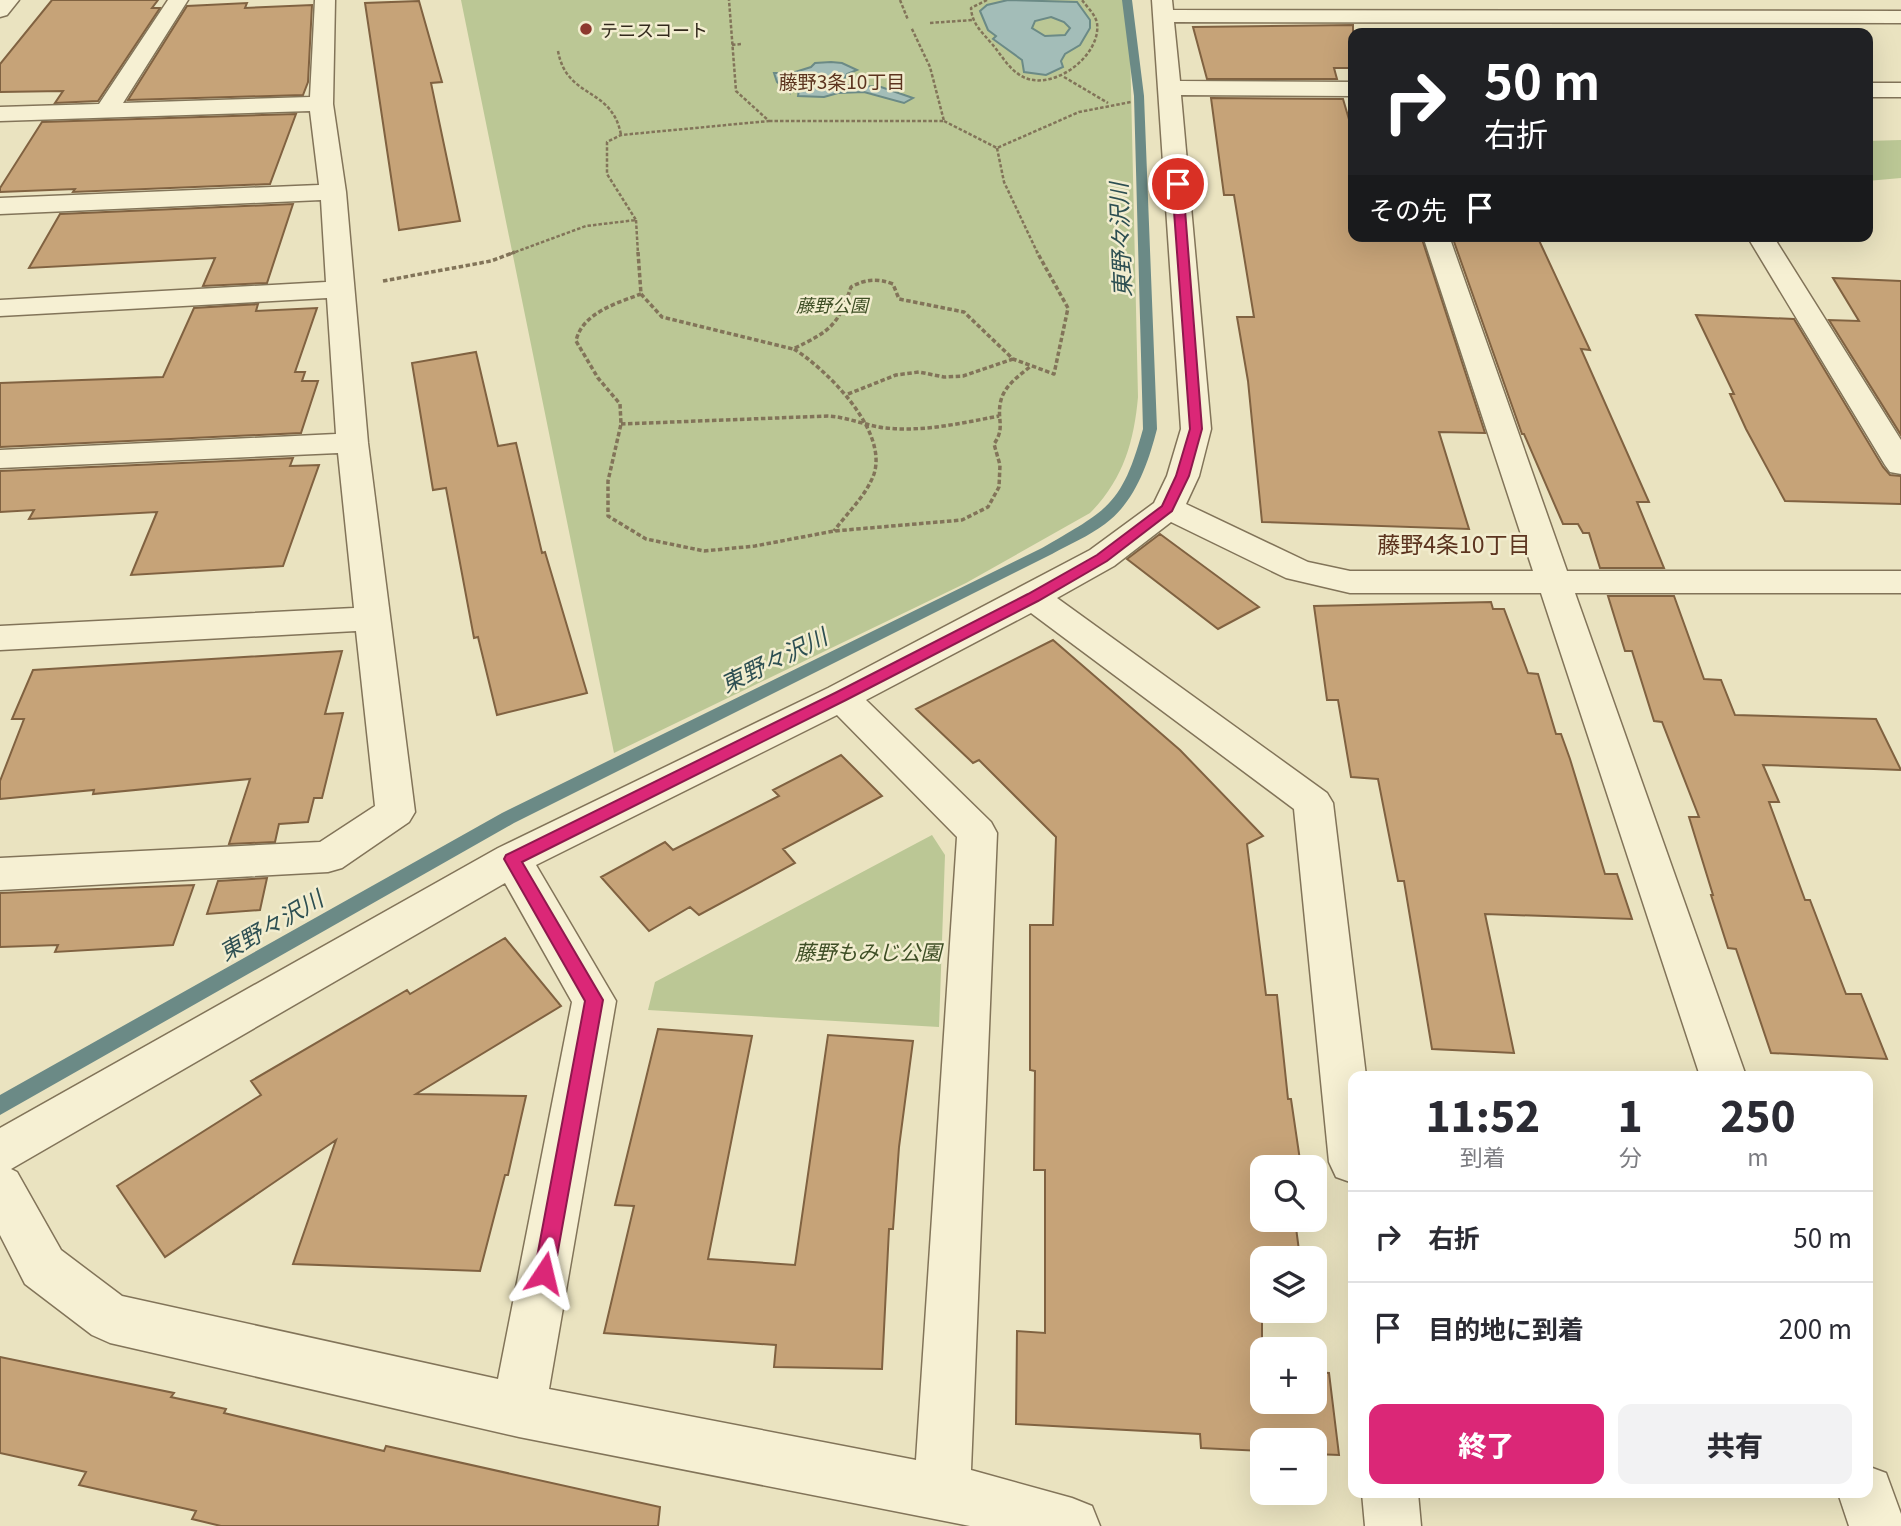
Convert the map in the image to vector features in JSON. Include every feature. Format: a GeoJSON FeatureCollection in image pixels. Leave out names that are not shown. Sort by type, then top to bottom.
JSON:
{"type":"FeatureCollection","features":[{"type":"Feature","properties":{"kind":"street"},"geometry":{"type":"LineString","coordinates":[[0,11],[9,0]]}},
{"type":"Feature","properties":{"kind":"street"},"geometry":{"type":"LineString","coordinates":[[106,111],[178,0]]}},
{"type":"Feature","properties":{"kind":"street"},"geometry":{"type":"LineString","coordinates":[[0,874],[328,857],[395,812],[352,443],[333,192],[320,104],[325,0]]}},
{"type":"Feature","properties":{"kind":"street"},"geometry":{"type":"LineString","coordinates":[[0,1152],[512,859],[841,697],[1033,597],[1102,558],[1167,508],[1183,476],[1196,429],[1163,8],[1628,17],[1901,17]]}},
{"type":"Feature","properties":{"kind":"street"},"geometry":{"type":"LineString","coordinates":[[1170,95],[1348,89]]}},
{"type":"Feature","properties":{"kind":"street"},"geometry":{"type":"LineString","coordinates":[[1873,90],[1901,90]]}},
{"type":"Feature","properties":{"kind":"street"},"geometry":{"type":"LineString","coordinates":[[0,114],[320,104]]}},
{"type":"Feature","properties":{"kind":"street"},"geometry":{"type":"LineString","coordinates":[[0,206],[333,192]]}},
{"type":"Feature","properties":{"kind":"street"},"geometry":{"type":"LineString","coordinates":[[1438,242],[1721,1071]]}},
{"type":"Feature","properties":{"kind":"street"},"geometry":{"type":"LineString","coordinates":[[1764,242],[1901,465]]}},
{"type":"Feature","properties":{"kind":"street"},"geometry":{"type":"LineString","coordinates":[[0,308],[341,289]]}},
{"type":"Feature","properties":{"kind":"street"},"geometry":{"type":"LineString","coordinates":[[0,459],[352,443]]}},
{"type":"Feature","properties":{"kind":"street"},"geometry":{"type":"LineString","coordinates":[[1167,508],[1298,570],[1350,582],[1901,582]]}},
{"type":"Feature","properties":{"kind":"street"},"geometry":{"type":"LineString","coordinates":[[1033,597],[1312,803],[1348,1118]]}},
{"type":"Feature","properties":{"kind":"street"},"geometry":{"type":"LineString","coordinates":[[0,638],[373,619]]}},
{"type":"Feature","properties":{"kind":"street"},"geometry":{"type":"LineString","coordinates":[[841,697],[976,833],[942,1492]]}},
{"type":"Feature","properties":{"kind":"street"},"geometry":{"type":"LineString","coordinates":[[512,859],[594,1000],[519,1410]]}},
{"type":"Feature","properties":{"kind":"street"},"geometry":{"type":"LineString","coordinates":[[0,1187],[43,1267],[110,1318],[519,1410],[942,1492],[1072,1526]]}},
{"type":"Feature","properties":{"kind":"street"},"geometry":{"type":"LineString","coordinates":[[1391,1498],[1394,1526]]}},
{"type":"Feature","properties":{"kind":"street"},"geometry":{"type":"LineString","coordinates":[[1868,1498],[1877,1526]]}},
{"type":"Feature","properties":{"kind":"path"},"geometry":{"type":"LineString","coordinates":[[729,0],[736,91],[769,121]]}},
{"type":"Feature","properties":{"kind":"path"},"geometry":{"type":"LineString","coordinates":[[900,0],[908,20]]}},
{"type":"Feature","properties":{"kind":"path"},"geometry":{"type":"LineString","coordinates":[[987,0],[971,8],[972,20],[1018,75],[1041,80],[1064,76],[1084,59],[1098,29],[1094,15],[1082,0]]}},
{"type":"Feature","properties":{"kind":"path"},"geometry":{"type":"LineString","coordinates":[[930,23],[972,20]]}},
{"type":"Feature","properties":{"kind":"path"},"geometry":{"type":"LineString","coordinates":[[911,27],[930,67],[944,121]]}},
{"type":"Feature","properties":{"kind":"path"},"geometry":{"type":"LineString","coordinates":[[732,45],[741,44]]}},
{"type":"Feature","properties":{"kind":"path"},"geometry":{"type":"LineString","coordinates":[[558,51],[562,69],[570,80],[611,106],[620,120],[621,135]]}},
{"type":"Feature","properties":{"kind":"path"},"geometry":{"type":"LineString","coordinates":[[1064,76],[1108,103]]}},
{"type":"Feature","properties":{"kind":"path"},"geometry":{"type":"LineString","coordinates":[[834,531],[870,481],[876,463],[874,447],[848,394],[824,371],[793,349],[662,317],[641,294],[636,220],[607,174],[607,142],[621,135],[769,121],[944,121],[997,148],[1108,103],[1170,95]]}},
{"type":"Feature","properties":{"kind":"path"},"geometry":{"type":"LineString","coordinates":[[793,349],[821,334],[836,322],[844,310],[851,287],[864,280],[880,279],[892,284],[899,299],[964,312],[1013,359],[1054,374],[1068,308],[1012,202],[995,156],[997,148]]}},
{"type":"Feature","properties":{"kind":"path"},"geometry":{"type":"LineString","coordinates":[[341,289],[491,261],[586,226],[636,220]]}},
{"type":"Feature","properties":{"kind":"path"},"geometry":{"type":"LineString","coordinates":[[641,294],[596,313],[577,334],[576,344],[596,377],[604,390],[620,404],[621,424],[608,481],[607,516],[646,539],[704,551],[755,546],[834,531],[962,520],[988,507],[999,487],[1000,465],[994,444],[1002,433],[999,402],[1005,387],[1031,366]]}},
{"type":"Feature","properties":{"kind":"path"},"geometry":{"type":"LineString","coordinates":[[848,394],[896,375],[919,372],[944,377],[963,376],[1013,359]]}},
{"type":"Feature","properties":{"kind":"path"},"geometry":{"type":"LineString","coordinates":[[621,424],[785,420],[818,416],[847,418],[863,425],[889,428],[936,428],[999,416]]}},
{"type":"Feature","properties":{"kind":"green space","name":"藤野公園"},"geometry":{"type":"Polygon","coordinates":[[[461,0],[1129,0],[1138,397],[1130,445],[1111,487],[1090,513],[966,583],[614,753],[461,0]]]}},
{"type":"Feature","properties":{"kind":"green space"},"geometry":{"type":"Polygon","coordinates":[[[1901,140],[1901,178],[1873,180],[1873,141],[1901,140]]]}},
{"type":"Feature","properties":{"kind":"green space","name":"藤野もみじ公園"},"geometry":{"type":"Polygon","coordinates":[[[932,835],[945,855],[939,1027],[648,1010],[655,982],[932,835]]]}},
{"type":"Feature","properties":{"kind":"water"},"geometry":{"type":"Polygon","coordinates":[[[1008,0],[1077,2],[1090,20],[1090,28],[1080,45],[1065,54],[1061,61],[1063,67],[1046,75],[1024,72],[1022,60],[993,39],[996,36],[988,30],[980,11],[987,5],[1008,0]],[[1051,17],[1035,21],[1032,28],[1045,36],[1065,35],[1070,28],[1064,22],[1051,17]]]}},
{"type":"Feature","properties":{"kind":"water"},"geometry":{"type":"Polygon","coordinates":[[[815,63],[842,63],[857,70],[847,74],[844,79],[846,85],[881,87],[913,98],[904,103],[864,92],[838,93],[824,97],[798,96],[799,89],[792,88],[790,93],[777,82],[774,73],[792,73],[815,63]]]}},
{"type":"Feature","properties":{"kind":"building"},"geometry":{"type":"Polygon","coordinates":[[[52,0],[158,0],[152,8],[160,8],[98,101],[55,103],[63,91],[0,92],[0,64],[52,0]]]}},
{"type":"Feature","properties":{"kind":"building"},"geometry":{"type":"Polygon","coordinates":[[[419,1],[442,82],[431,83],[460,221],[399,230],[365,3],[419,1]]]}},
{"type":"Feature","properties":{"kind":"building"},"geometry":{"type":"Polygon","coordinates":[[[247,3],[245,8],[312,5],[308,82],[303,95],[128,100],[187,6],[247,3]]]}},
{"type":"Feature","properties":{"kind":"building"},"geometry":{"type":"Polygon","coordinates":[[[1353,25],[1353,28],[1348,28],[1348,68],[1334,68],[1337,79],[1207,79],[1193,27],[1353,25]]]}},
{"type":"Feature","properties":{"kind":"building"},"geometry":{"type":"Polygon","coordinates":[[[1211,98],[1343,99],[1348,116],[1348,242],[1423,242],[1485,433],[1439,432],[1469,529],[1262,522],[1248,381],[1237,317],[1254,317],[1234,195],[1224,195],[1211,98]]]}},
{"type":"Feature","properties":{"kind":"building"},"geometry":{"type":"Polygon","coordinates":[[[296,114],[270,184],[73,192],[75,189],[0,192],[42,122],[296,114]]]}},
{"type":"Feature","properties":{"kind":"building"},"geometry":{"type":"Polygon","coordinates":[[[293,204],[267,283],[203,286],[215,258],[29,268],[60,214],[293,204]]]}},
{"type":"Feature","properties":{"kind":"building"},"geometry":{"type":"Polygon","coordinates":[[[1454,242],[1540,242],[1590,350],[1581,349],[1649,502],[1637,502],[1664,568],[1600,568],[1589,533],[1583,533],[1578,524],[1563,524],[1522,434],[1454,242]]]}},
{"type":"Feature","properties":{"kind":"building"},"geometry":{"type":"Polygon","coordinates":[[[1833,278],[1901,281],[1901,435],[1829,320],[1859,321],[1833,278]]]}},
{"type":"Feature","properties":{"kind":"building"},"geometry":{"type":"Polygon","coordinates":[[[258,304],[256,311],[317,308],[295,372],[305,372],[302,381],[318,381],[301,433],[0,447],[0,383],[163,377],[194,308],[258,304]]]}},
{"type":"Feature","properties":{"kind":"building"},"geometry":{"type":"Polygon","coordinates":[[[1696,315],[1794,319],[1883,467],[1890,475],[1901,476],[1901,504],[1785,501],[1746,429],[1730,394],[1734,394],[1696,315]]]}},
{"type":"Feature","properties":{"kind":"building"},"geometry":{"type":"Polygon","coordinates":[[[476,352],[498,446],[516,443],[542,553],[545,552],[587,693],[497,715],[478,637],[474,638],[446,488],[433,490],[412,363],[476,352]]]}},
{"type":"Feature","properties":{"kind":"building"},"geometry":{"type":"Polygon","coordinates":[[[293,458],[290,466],[319,465],[283,566],[131,575],[157,512],[29,519],[34,510],[0,512],[0,471],[293,458]]]}},
{"type":"Feature","properties":{"kind":"building"},"geometry":{"type":"Polygon","coordinates":[[[1160,534],[1259,607],[1218,629],[1127,559],[1160,534]]]}},
{"type":"Feature","properties":{"kind":"building"},"geometry":{"type":"Polygon","coordinates":[[[1608,596],[1674,596],[1704,679],[1721,680],[1735,715],[1876,719],[1901,770],[1763,765],[1779,802],[1769,802],[1805,900],[1810,900],[1846,994],[1861,994],[1887,1059],[1771,1053],[1736,949],[1728,948],[1711,895],[1689,817],[1699,817],[1662,722],[1654,721],[1632,651],[1625,651],[1608,596]]]}},
{"type":"Feature","properties":{"kind":"building"},"geometry":{"type":"Polygon","coordinates":[[[1491,602],[1493,609],[1504,609],[1528,673],[1538,674],[1556,734],[1561,734],[1570,759],[1605,874],[1617,874],[1632,919],[1485,914],[1514,1053],[1432,1049],[1404,881],[1398,881],[1378,779],[1351,777],[1338,700],[1327,700],[1314,606],[1491,602]]]}},
{"type":"Feature","properties":{"kind":"building"},"geometry":{"type":"Polygon","coordinates":[[[1053,640],[1180,750],[1263,836],[1247,844],[1266,995],[1277,995],[1288,1099],[1291,1099],[1299,1155],[1250,1155],[1250,1232],[1297,1232],[1298,1246],[1250,1246],[1250,1323],[1262,1323],[1262,1337],[1250,1337],[1250,1414],[1327,1414],[1329,1373],[1339,1455],[1327,1455],[1327,1428],[1250,1428],[1250,1450],[1201,1448],[1200,1434],[1016,1424],[1017,1331],[1045,1333],[1045,1170],[1034,1170],[1035,1071],[1030,1070],[1030,925],[1053,925],[1056,837],[979,760],[973,763],[916,709],[1053,640]]]}},
{"type":"Feature","properties":{"kind":"building"},"geometry":{"type":"Polygon","coordinates":[[[342,651],[325,714],[343,713],[322,798],[314,798],[308,822],[279,824],[275,842],[229,844],[250,779],[93,794],[94,790],[0,799],[0,781],[24,719],[12,719],[33,670],[342,651]]]}},
{"type":"Feature","properties":{"kind":"building"},"geometry":{"type":"Polygon","coordinates":[[[841,755],[882,796],[783,849],[795,863],[699,915],[690,907],[649,931],[601,877],[665,842],[673,850],[779,796],[773,790],[841,755]]]}},
{"type":"Feature","properties":{"kind":"building"},"geometry":{"type":"Polygon","coordinates":[[[267,878],[260,910],[207,914],[218,881],[267,878]]]}},
{"type":"Feature","properties":{"kind":"building"},"geometry":{"type":"Polygon","coordinates":[[[194,885],[173,945],[55,952],[58,945],[0,947],[0,893],[194,885]]]}},
{"type":"Feature","properties":{"kind":"building"},"geometry":{"type":"Polygon","coordinates":[[[505,938],[561,1006],[416,1094],[526,1096],[508,1175],[505,1175],[480,1271],[293,1264],[336,1140],[165,1257],[117,1186],[261,1095],[251,1081],[407,990],[410,994],[505,938]]]}},
{"type":"Feature","properties":{"kind":"building"},"geometry":{"type":"Polygon","coordinates":[[[658,1029],[752,1036],[708,1259],[795,1265],[828,1035],[913,1041],[899,1147],[893,1229],[889,1229],[882,1369],[774,1367],[776,1345],[604,1333],[634,1206],[615,1205],[658,1029]]]}},
{"type":"Feature","properties":{"kind":"building"},"geometry":{"type":"Polygon","coordinates":[[[0,1357],[174,1393],[171,1397],[226,1409],[224,1413],[384,1451],[386,1446],[660,1507],[658,1526],[221,1526],[192,1519],[196,1511],[79,1485],[86,1472],[0,1453],[0,1357]]]}},
{"type":"Feature","properties":{"kind":"waterway","name":"東野々沢川"},"geometry":{"type":"LineString","coordinates":[[0,1106],[508,818],[1047,551],[1105,517],[1129,488],[1150,429],[1139,96],[1127,0]]}},
{"type":"Feature","properties":{"kind":"place","name":"テニスコート"},"geometry":{"type":"Point","coordinates":[586,29]}},
{"type":"Feature","properties":{"kind":"district","name":"藤野3条10丁目"},"geometry":{"type":"Point","coordinates":[842,80]}},
{"type":"Feature","properties":{"kind":"district","name":"藤野4条10丁目"},"geometry":{"type":"Point","coordinates":[1454,543]}},
{"type":"Feature","properties":{"kind":"route"},"geometry":{"type":"LineString","coordinates":[[544,1273],[594,1000],[512,859],[841,697],[1033,597],[1102,558],[1167,508],[1183,476],[1196,429],[1178,184]]}}]}
